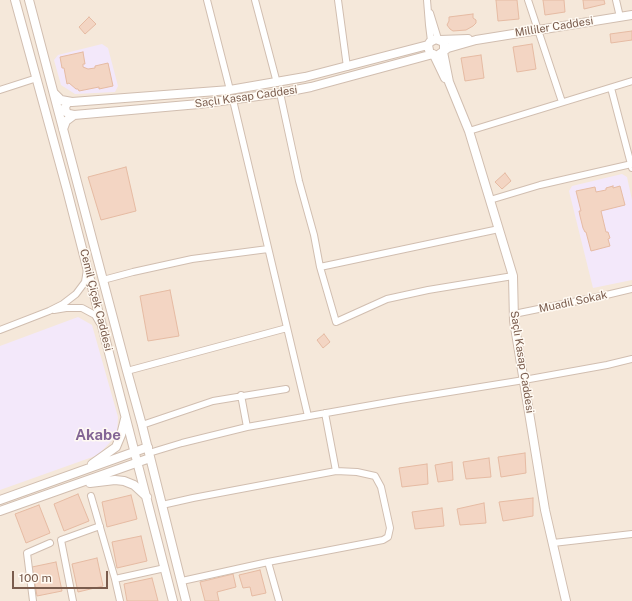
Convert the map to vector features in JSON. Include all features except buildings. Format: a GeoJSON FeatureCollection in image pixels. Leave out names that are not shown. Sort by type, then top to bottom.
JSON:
{"type":"FeatureCollection","features":[{"type":"Feature","properties":{"kind":"street","name":"Cemil Çiçek Caddesi"},"geometry":{"type":"LineString","coordinates":[[15,0],[104,331],[173,601]]}},
{"type":"Feature","properties":{"kind":"street","name":"Cemil Çiçek Caddesi"},"geometry":{"type":"LineString","coordinates":[[29,0],[142,425],[182,580],[186,601]]}},
{"type":"Feature","properties":{"kind":"street"},"geometry":{"type":"LineString","coordinates":[[207,0],[230,90]]}},
{"type":"Feature","properties":{"kind":"street"},"geometry":{"type":"LineString","coordinates":[[255,0],[277,83]]}},
{"type":"Feature","properties":{"kind":"street"},"geometry":{"type":"LineString","coordinates":[[338,0],[347,67]]}},
{"type":"Feature","properties":{"kind":"street"},"geometry":{"type":"LineString","coordinates":[[427,0],[434,41],[429,51],[434,55],[438,55],[443,51],[444,43],[434,41]]}},
{"type":"Feature","properties":{"kind":"street"},"geometry":{"type":"LineString","coordinates":[[528,0],[562,102]]}},
{"type":"Feature","properties":{"kind":"street"},"geometry":{"type":"LineString","coordinates":[[616,0],[620,17]]}},
{"type":"Feature","properties":{"kind":"street","name":"Milliler Caddesi"},"geometry":{"type":"LineString","coordinates":[[434,41],[476,40],[632,15]]}},
{"type":"Feature","properties":{"kind":"street","name":"Milliler Caddesi"},"geometry":{"type":"LineString","coordinates":[[443,51],[476,40]]}},
{"type":"Feature","properties":{"kind":"street","name":"Saçlı Kasap Caddesi"},"geometry":{"type":"LineString","coordinates":[[68,102],[230,90],[277,83],[347,67],[434,41]]}},
{"type":"Feature","properties":{"kind":"street","name":"Saçlı Kasap Caddesi"},"geometry":{"type":"LineString","coordinates":[[443,51],[449,82],[469,131],[513,276],[514,314],[545,510],[566,601]]}},
{"type":"Feature","properties":{"kind":"street","name":"Saçlı Kasap Caddesi"},"geometry":{"type":"LineString","coordinates":[[74,115],[233,100],[280,93],[434,55],[442,72],[449,82]]}},
{"type":"Feature","properties":{"kind":"street"},"geometry":{"type":"LineString","coordinates":[[0,90],[37,78]]}},
{"type":"Feature","properties":{"kind":"street"},"geometry":{"type":"LineString","coordinates":[[469,131],[632,81]]}},
{"type":"Feature","properties":{"kind":"street"},"geometry":{"type":"LineString","coordinates":[[490,200],[540,185],[632,165],[611,88]]}},
{"type":"Feature","properties":{"kind":"street"},"geometry":{"type":"LineString","coordinates":[[54,93],[61,100],[68,102],[65,107],[66,112],[74,115]]}},
{"type":"Feature","properties":{"kind":"street"},"geometry":{"type":"LineString","coordinates":[[280,93],[299,181],[314,235],[320,266],[336,322],[387,299],[428,290],[513,276]]}},
{"type":"Feature","properties":{"kind":"street"},"geometry":{"type":"LineString","coordinates":[[233,100],[308,416]]}},
{"type":"Feature","properties":{"kind":"street"},"geometry":{"type":"LineString","coordinates":[[63,130],[66,121],[74,115]]}},
{"type":"Feature","properties":{"kind":"street"},"geometry":{"type":"LineString","coordinates":[[320,266],[499,229]]}},
{"type":"Feature","properties":{"kind":"street"},"geometry":{"type":"LineString","coordinates":[[103,280],[192,259],[268,249]]}},
{"type":"Feature","properties":{"kind":"street"},"geometry":{"type":"LineString","coordinates":[[0,330],[49,311],[76,294],[85,282],[87,267]]}},
{"type":"Feature","properties":{"kind":"street","name":"Muadil Sokak"},"geometry":{"type":"LineString","coordinates":[[514,314],[632,289]]}},
{"type":"Feature","properties":{"kind":"street"},"geometry":{"type":"LineString","coordinates":[[49,311],[66,308],[82,308],[95,315],[104,331]]}},
{"type":"Feature","properties":{"kind":"street"},"geometry":{"type":"LineString","coordinates":[[127,371],[287,328]]}},
{"type":"Feature","properties":{"kind":"street"},"geometry":{"type":"LineString","coordinates":[[0,500],[135,453],[149,453],[182,443],[247,427],[524,380],[632,359]]}},
{"type":"Feature","properties":{"kind":"street"},"geometry":{"type":"LineString","coordinates":[[142,425],[213,401],[286,389]]}},
{"type":"Feature","properties":{"kind":"street"},"geometry":{"type":"LineString","coordinates":[[241,396],[247,427]]}},
{"type":"Feature","properties":{"kind":"street"},"geometry":{"type":"LineString","coordinates":[[324,413],[336,471]]}},
{"type":"Feature","properties":{"kind":"street"},"geometry":{"type":"LineString","coordinates":[[79,472],[101,459],[116,447],[121,435],[125,416]]}},
{"type":"Feature","properties":{"kind":"street"},"geometry":{"type":"LineString","coordinates":[[0,511],[138,462],[149,453]]}},
{"type":"Feature","properties":{"kind":"street"},"geometry":{"type":"LineString","coordinates":[[162,505],[336,471],[357,472],[376,476],[381,487],[390,528],[388,537],[383,540],[182,580]]}},
{"type":"Feature","properties":{"kind":"street"},"geometry":{"type":"LineString","coordinates":[[75,484],[115,480],[124,481],[134,485],[147,498]]}},
{"type":"Feature","properties":{"kind":"street"},"geometry":{"type":"LineString","coordinates":[[91,496],[120,601]]}},
{"type":"Feature","properties":{"kind":"street"},"geometry":{"type":"LineString","coordinates":[[73,601],[61,540],[100,526]]}},
{"type":"Feature","properties":{"kind":"street"},"geometry":{"type":"LineString","coordinates":[[553,543],[632,534]]}},
{"type":"Feature","properties":{"kind":"street"},"geometry":{"type":"LineString","coordinates":[[33,601],[27,553],[50,543]]}},
{"type":"Feature","properties":{"kind":"street"},"geometry":{"type":"LineString","coordinates":[[268,562],[279,601]]}},
{"type":"Feature","properties":{"kind":"street"},"geometry":{"type":"LineString","coordinates":[[115,579],[165,568]]}},
{"type":"Feature","properties":{"kind":"shaded area"},"geometry":{"type":"Polygon","coordinates":[[[0,0],[632,0],[632,601],[0,601],[0,0]]]}},
{"type":"Feature","properties":{"kind":"shaded area"},"geometry":{"type":"Polygon","coordinates":[[[102,44],[108,48],[118,86],[115,92],[75,94],[61,85],[54,60],[58,55],[102,44]]]}},
{"type":"Feature","properties":{"kind":"shaded area"},"geometry":{"type":"Polygon","coordinates":[[[622,174],[627,177],[632,200],[632,280],[593,288],[569,191],[572,186],[622,174]]]}},
{"type":"Feature","properties":{"kind":"shaded area"},"geometry":{"type":"Polygon","coordinates":[[[78,317],[92,325],[118,417],[117,435],[98,455],[0,490],[0,346],[78,317]]]}},
{"type":"Feature","properties":{"kind":"district","name":"Akabe"},"geometry":{"type":"Point","coordinates":[98,435]}}]}
